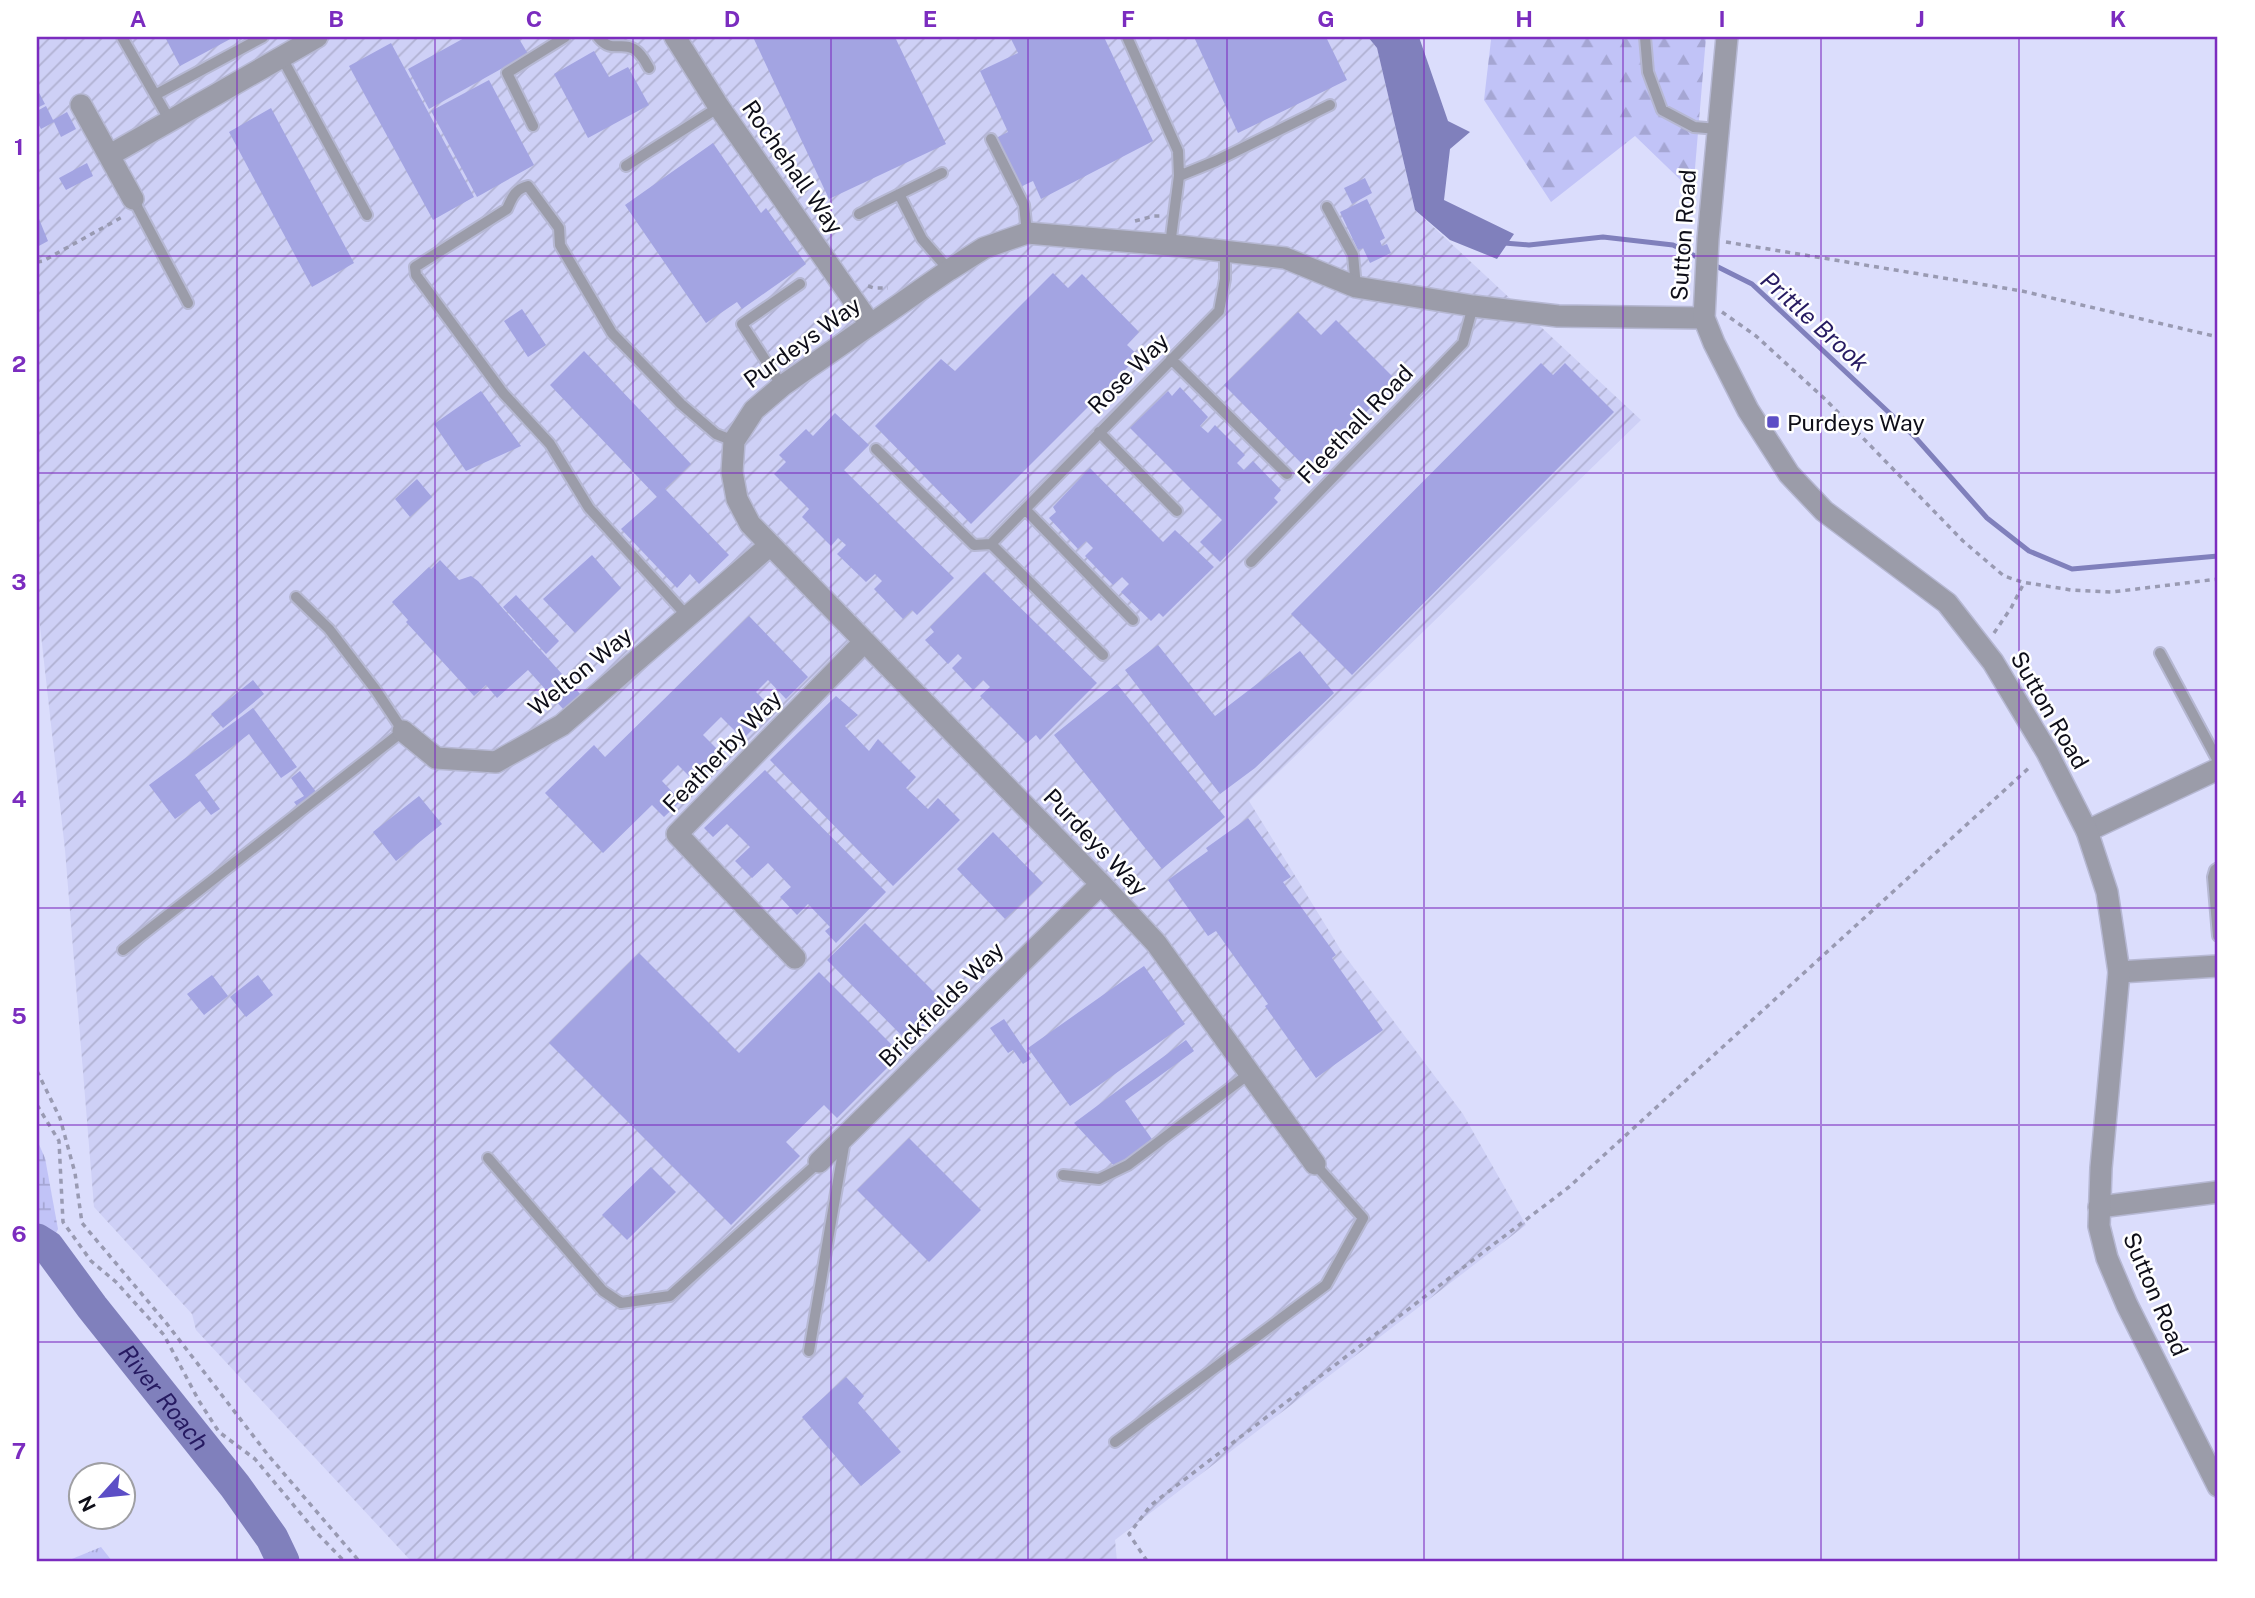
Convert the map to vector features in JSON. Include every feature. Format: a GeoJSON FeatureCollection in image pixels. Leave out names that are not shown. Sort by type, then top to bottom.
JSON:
{"type":"FeatureCollection","features":[{"type":"Feature","properties":{"kind":"street"},"geometry":{"type":"LineString","coordinates":[[110,155],[317,37]]}},
{"type":"Feature","properties":{"kind":"street","name":"Rochehall Way"},"geometry":{"type":"LineString","coordinates":[[676,37],[719,107],[870,324]]}},
{"type":"Feature","properties":{"kind":"street","name":"Sutton Road"},"geometry":{"type":"LineString","coordinates":[[1727,37],[1708,239],[1705,302],[1714,343],[1748,410],[1788,474],[1824,511],[1947,603],[1993,662],[2047,752],[2087,831],[2107,892],[2119,972],[2099,1226],[2108,1258],[2127,1305],[2218,1486]]}},
{"type":"Feature","properties":{"kind":"street"},"geometry":{"type":"LineString","coordinates":[[81,105],[133,199]]}},
{"type":"Feature","properties":{"kind":"street","name":"Purdeys Way"},"geometry":{"type":"LineString","coordinates":[[1315,1164],[1156,943],[750,524],[737,499],[732,472],[734,441],[754,410],[782,386],[984,248],[1027,233],[1225,250],[1285,258],[1356,287],[1473,306],[1558,316],[1705,302]]}},
{"type":"Feature","properties":{"kind":"street","name":"Welton Way"},"geometry":{"type":"LineString","coordinates":[[403,731],[436,758],[496,762],[562,725],[769,546]]}},
{"type":"Feature","properties":{"kind":"street","name":"Featherby Way"},"geometry":{"type":"LineString","coordinates":[[795,958],[677,834],[864,642]]}},
{"type":"Feature","properties":{"kind":"street"},"geometry":{"type":"LineString","coordinates":[[2087,831],[2218,769]]}},
{"type":"Feature","properties":{"kind":"street","name":"Brickfields Way"},"geometry":{"type":"LineString","coordinates":[[819,1162],[1101,884]]}},
{"type":"Feature","properties":{"kind":"street"},"geometry":{"type":"LineString","coordinates":[[2119,972],[2218,966]]}},
{"type":"Feature","properties":{"kind":"street"},"geometry":{"type":"LineString","coordinates":[[2099,1207],[2218,1192]]}},
{"type":"Feature","properties":{"kind":"lane"},"geometry":{"type":"LineString","coordinates":[[122,37],[170,121]]}},
{"type":"Feature","properties":{"kind":"lane"},"geometry":{"type":"LineString","coordinates":[[155,95],[263,37]]}},
{"type":"Feature","properties":{"kind":"lane"},"geometry":{"type":"LineString","coordinates":[[533,125],[507,73],[565,37]]}},
{"type":"Feature","properties":{"kind":"lane"},"geometry":{"type":"LineString","coordinates":[[598,37],[611,47],[624,46],[634,49],[649,68]]}},
{"type":"Feature","properties":{"kind":"lane"},"geometry":{"type":"LineString","coordinates":[[1127,37],[1178,151],[1179,176],[1170,245]]}},
{"type":"Feature","properties":{"kind":"lane"},"geometry":{"type":"LineString","coordinates":[[1645,37],[1648,72],[1662,110],[1694,127],[1718,129]]}},
{"type":"Feature","properties":{"kind":"lane"},"geometry":{"type":"LineString","coordinates":[[281,56],[367,215]]}},
{"type":"Feature","properties":{"kind":"lane"},"geometry":{"type":"LineString","coordinates":[[1179,176],[1330,105]]}},
{"type":"Feature","properties":{"kind":"lane"},"geometry":{"type":"LineString","coordinates":[[626,166],[719,107]]}},
{"type":"Feature","properties":{"kind":"lane"},"geometry":{"type":"LineString","coordinates":[[991,139],[1024,205],[1027,233]]}},
{"type":"Feature","properties":{"kind":"lane"},"geometry":{"type":"LineString","coordinates":[[859,214],[942,173]]}},
{"type":"Feature","properties":{"kind":"lane"},"geometry":{"type":"LineString","coordinates":[[688,617],[589,508],[550,444],[503,393],[416,275],[415,267],[508,209],[514,194],[528,186],[559,228],[560,245],[612,333],[681,404],[716,434],[734,441]]}},
{"type":"Feature","properties":{"kind":"lane"},"geometry":{"type":"LineString","coordinates":[[899,194],[922,239],[949,270]]}},
{"type":"Feature","properties":{"kind":"lane"},"geometry":{"type":"LineString","coordinates":[[133,199],[188,303]]}},
{"type":"Feature","properties":{"kind":"lane"},"geometry":{"type":"LineString","coordinates":[[1327,207],[1353,255],[1356,287]]}},
{"type":"Feature","properties":{"kind":"lane","name":"Rose Way"},"geometry":{"type":"LineString","coordinates":[[991,544],[1219,311],[1225,279],[1225,250]]}},
{"type":"Feature","properties":{"kind":"lane"},"geometry":{"type":"LineString","coordinates":[[782,386],[742,324],[800,284]]}},
{"type":"Feature","properties":{"kind":"lane","name":"Fleethall Road"},"geometry":{"type":"LineString","coordinates":[[1251,562],[1463,343],[1473,306]]}},
{"type":"Feature","properties":{"kind":"lane"},"geometry":{"type":"LineString","coordinates":[[1171,359],[1287,474]]}},
{"type":"Feature","properties":{"kind":"lane"},"geometry":{"type":"LineString","coordinates":[[1099,432],[1177,511]]}},
{"type":"Feature","properties":{"kind":"lane"},"geometry":{"type":"LineString","coordinates":[[876,449],[974,545],[991,544],[1103,655]]}},
{"type":"Feature","properties":{"kind":"lane"},"geometry":{"type":"LineString","coordinates":[[1025,509],[1133,620]]}},
{"type":"Feature","properties":{"kind":"lane"},"geometry":{"type":"LineString","coordinates":[[123,950],[403,731],[329,629],[296,597]]}},
{"type":"Feature","properties":{"kind":"lane"},"geometry":{"type":"LineString","coordinates":[[2160,653],[2218,761]]}},
{"type":"Feature","properties":{"kind":"lane"},"geometry":{"type":"LineString","coordinates":[[2218,868],[2213,877],[2218,936]]}},
{"type":"Feature","properties":{"kind":"lane"},"geometry":{"type":"LineString","coordinates":[[1063,1175],[1099,1179],[1128,1165],[1250,1073]]}},
{"type":"Feature","properties":{"kind":"lane"},"geometry":{"type":"LineString","coordinates":[[809,1351],[846,1134]]}},
{"type":"Feature","properties":{"kind":"lane"},"geometry":{"type":"LineString","coordinates":[[488,1158],[603,1291],[621,1303],[670,1296],[819,1162]]}},
{"type":"Feature","properties":{"kind":"lane"},"geometry":{"type":"LineString","coordinates":[[1115,1443],[1326,1285],[1363,1218],[1315,1164]]}},
{"type":"Feature","properties":{"kind":"path"},"geometry":{"type":"LineString","coordinates":[[37,262],[127,215],[133,199]]}},
{"type":"Feature","properties":{"kind":"path"},"geometry":{"type":"LineString","coordinates":[[1708,239],[2022,291],[2218,337]]}},
{"type":"Feature","properties":{"kind":"path"},"geometry":{"type":"LineString","coordinates":[[1705,302],[1756,336],[1826,400],[1963,541],[2004,576],[2025,583],[2071,590],[2112,592],[2218,579]]}},
{"type":"Feature","properties":{"kind":"path"},"geometry":{"type":"LineString","coordinates":[[1982,648],[2011,608],[2025,583]]}},
{"type":"Feature","properties":{"kind":"path"},"geometry":{"type":"LineString","coordinates":[[1147,1561],[1129,1534],[1151,1505],[1569,1186],[2047,752]]}},
{"type":"Feature","properties":{"kind":"path"},"geometry":{"type":"LineString","coordinates":[[37,1071],[60,1118],[75,1173],[82,1223],[167,1324],[268,1455],[359,1561]]}},
{"type":"Feature","properties":{"kind":"path"},"geometry":{"type":"LineString","coordinates":[[37,1105],[59,1141],[63,1222],[91,1261],[116,1282],[164,1335],[219,1432],[255,1459],[344,1561]]}},
{"type":"Feature","properties":{"kind":"shaded area"},"geometry":{"type":"Polygon","coordinates":[[[37,37],[1368,37],[1377,48],[1415,210],[1641,420],[1249,801],[1342,952],[1463,1114],[1526,1225],[1115,1540],[1117,1561],[411,1561],[196,1330],[192,1314],[94,1207],[65,850],[37,599],[37,37]]]}},
{"type":"Feature","properties":{"kind":"shaded area"},"geometry":{"type":"Polygon","coordinates":[[[1368,37],[1419,37],[1448,121],[1470,132],[1450,149],[1444,200],[1514,234],[1497,259],[1450,240],[1415,210],[1377,48],[1368,37]]]}},
{"type":"Feature","properties":{"kind":"green space"},"geometry":{"type":"Polygon","coordinates":[[[1489,37],[1706,37],[1693,192],[1635,136],[1551,202],[1484,100],[1491,40],[1489,37]]]}},
{"type":"Feature","properties":{"kind":"green space"},"geometry":{"type":"Polygon","coordinates":[[[37,1140],[45,1158],[58,1229],[37,1270],[37,1140]]]}},
{"type":"Feature","properties":{"kind":"green space"},"geometry":{"type":"Polygon","coordinates":[[[101,1547],[112,1561],[67,1561],[101,1547]]]}},
{"type":"Feature","properties":{"kind":"building"},"geometry":{"type":"Polygon","coordinates":[[[165,37],[234,37],[180,66],[165,37]]]}},
{"type":"Feature","properties":{"kind":"building"},"geometry":{"type":"Polygon","coordinates":[[[466,37],[518,37],[528,54],[429,109],[408,69],[466,37]]]}},
{"type":"Feature","properties":{"kind":"building"},"geometry":{"type":"Polygon","coordinates":[[[753,37],[895,37],[946,144],[829,199],[753,37]]]}},
{"type":"Feature","properties":{"kind":"building"},"geometry":{"type":"Polygon","coordinates":[[[1010,37],[1104,37],[1153,141],[1041,199],[1033,181],[1018,188],[994,139],[1008,132],[980,71],[1018,53],[1010,37]]]}},
{"type":"Feature","properties":{"kind":"building"},"geometry":{"type":"Polygon","coordinates":[[[1194,37],[1326,37],[1347,80],[1238,133],[1194,37]]]}},
{"type":"Feature","properties":{"kind":"building"},"geometry":{"type":"Polygon","coordinates":[[[391,43],[474,197],[433,220],[349,66],[391,43]]]}},
{"type":"Feature","properties":{"kind":"building"},"geometry":{"type":"Polygon","coordinates":[[[594,51],[609,77],[628,67],[649,105],[588,138],[554,74],[594,51]]]}},
{"type":"Feature","properties":{"kind":"building"},"geometry":{"type":"Polygon","coordinates":[[[489,80],[534,165],[477,197],[431,111],[489,80]]]}},
{"type":"Feature","properties":{"kind":"building"},"geometry":{"type":"Polygon","coordinates":[[[37,89],[45,104],[37,108],[37,89]]]}},
{"type":"Feature","properties":{"kind":"building"},"geometry":{"type":"Polygon","coordinates":[[[46,106],[53,120],[67,112],[76,129],[61,137],[54,122],[41,129],[37,122],[37,111],[46,106]]]}},
{"type":"Feature","properties":{"kind":"building"},"geometry":{"type":"Polygon","coordinates":[[[271,108],[354,263],[312,287],[229,132],[271,108]]]}},
{"type":"Feature","properties":{"kind":"building"},"geometry":{"type":"Polygon","coordinates":[[[713,143],[761,213],[766,208],[806,264],[742,309],[737,302],[706,323],[625,205],[713,143]]]}},
{"type":"Feature","properties":{"kind":"building"},"geometry":{"type":"Polygon","coordinates":[[[87,163],[93,176],[66,190],[59,178],[87,163]]]}},
{"type":"Feature","properties":{"kind":"building"},"geometry":{"type":"Polygon","coordinates":[[[1365,178],[1372,193],[1352,204],[1344,188],[1365,178]]]}},
{"type":"Feature","properties":{"kind":"building"},"geometry":{"type":"Polygon","coordinates":[[[1367,199],[1385,238],[1380,241],[1382,246],[1387,244],[1391,253],[1370,263],[1363,248],[1358,250],[1340,212],[1367,199]]]}},
{"type":"Feature","properties":{"kind":"building"},"geometry":{"type":"Polygon","coordinates":[[[37,214],[48,241],[37,247],[37,214]]]}},
{"type":"Feature","properties":{"kind":"building"},"geometry":{"type":"Polygon","coordinates":[[[1053,273],[1068,288],[1082,274],[1139,332],[1127,345],[1139,356],[971,524],[875,426],[941,359],[955,371],[1053,273]]]}},
{"type":"Feature","properties":{"kind":"building"},"geometry":{"type":"Polygon","coordinates":[[[522,309],[546,345],[528,357],[504,321],[522,309]]]}},
{"type":"Feature","properties":{"kind":"building"},"geometry":{"type":"Polygon","coordinates":[[[1298,312],[1321,335],[1336,320],[1397,381],[1308,470],[1224,385],[1298,312]]]}},
{"type":"Feature","properties":{"kind":"building"},"geometry":{"type":"Polygon","coordinates":[[[584,351],[691,464],[665,489],[729,555],[699,584],[690,574],[677,588],[621,529],[657,497],[550,385],[584,351]]]}},
{"type":"Feature","properties":{"kind":"building"},"geometry":{"type":"Polygon","coordinates":[[[1541,363],[1553,375],[1565,363],[1614,412],[1352,675],[1291,614],[1541,363]]]}},
{"type":"Feature","properties":{"kind":"building"},"geometry":{"type":"Polygon","coordinates":[[[1180,387],[1208,417],[1200,426],[1208,433],[1215,425],[1245,455],[1237,463],[1244,470],[1253,461],[1281,490],[1274,498],[1278,502],[1220,562],[1200,542],[1222,520],[1130,428],[1168,391],[1172,396],[1180,387]]]}},
{"type":"Feature","properties":{"kind":"building"},"geometry":{"type":"Polygon","coordinates":[[[481,391],[521,446],[466,471],[434,424],[481,391]]]}},
{"type":"Feature","properties":{"kind":"building"},"geometry":{"type":"Polygon","coordinates":[[[835,413],[869,445],[844,470],[954,578],[917,615],[912,610],[903,619],[874,589],[882,581],[875,574],[866,582],[837,554],[846,545],[838,538],[831,546],[802,517],[809,509],[774,474],[786,462],[779,455],[806,429],[813,436],[835,413]]]}},
{"type":"Feature","properties":{"kind":"building"},"geometry":{"type":"Polygon","coordinates":[[[1090,468],[1163,542],[1175,530],[1214,567],[1163,617],[1159,613],[1151,621],[1121,592],[1129,584],[1122,577],[1113,585],[1085,556],[1093,548],[1086,541],[1078,549],[1049,518],[1056,512],[1053,507],[1090,468]]]}},
{"type":"Feature","properties":{"kind":"building"},"geometry":{"type":"Polygon","coordinates":[[[417,479],[432,497],[410,517],[395,499],[417,479]]]}},
{"type":"Feature","properties":{"kind":"building"},"geometry":{"type":"Polygon","coordinates":[[[592,555],[621,588],[575,633],[543,599],[592,555]]]}},
{"type":"Feature","properties":{"kind":"building"},"geometry":{"type":"Polygon","coordinates":[[[440,560],[459,580],[471,576],[478,581],[581,695],[564,710],[528,670],[497,698],[486,685],[474,696],[406,622],[408,620],[392,602],[440,560]]]}},
{"type":"Feature","properties":{"kind":"building"},"geometry":{"type":"Polygon","coordinates":[[[984,572],[1097,683],[1040,740],[1036,735],[1027,743],[980,696],[990,687],[983,680],[973,690],[952,668],[962,658],[958,654],[948,664],[925,640],[934,632],[930,627],[984,572]]]}},
{"type":"Feature","properties":{"kind":"building"},"geometry":{"type":"Polygon","coordinates":[[[516,595],[559,641],[546,654],[503,607],[516,595]]]}},
{"type":"Feature","properties":{"kind":"building"},"geometry":{"type":"Polygon","coordinates":[[[749,616],[808,677],[786,699],[768,680],[756,692],[773,709],[743,739],[721,717],[703,735],[724,756],[696,783],[678,765],[662,781],[681,801],[664,817],[652,805],[603,853],[545,793],[594,745],[605,757],[749,616]]]}},
{"type":"Feature","properties":{"kind":"building"},"geometry":{"type":"Polygon","coordinates":[[[1158,645],[1215,716],[1300,651],[1334,693],[1255,768],[1220,794],[1125,670],[1158,645]]]}},
{"type":"Feature","properties":{"kind":"building"},"geometry":{"type":"Polygon","coordinates":[[[253,680],[264,694],[223,728],[211,714],[253,680]]]}},
{"type":"Feature","properties":{"kind":"building"},"geometry":{"type":"Polygon","coordinates":[[[1117,684],[1225,817],[1162,869],[1054,735],[1117,684]]]}},
{"type":"Feature","properties":{"kind":"building"},"geometry":{"type":"Polygon","coordinates":[[[836,696],[858,715],[845,726],[869,751],[878,739],[916,777],[906,788],[928,809],[938,798],[960,820],[893,886],[770,760],[836,696]]]}},
{"type":"Feature","properties":{"kind":"building"},"geometry":{"type":"Polygon","coordinates":[[[253,708],[297,767],[281,778],[249,734],[195,775],[220,809],[211,815],[200,801],[175,819],[149,785],[253,708]]]}},
{"type":"Feature","properties":{"kind":"building"},"geometry":{"type":"Polygon","coordinates":[[[765,770],[886,892],[836,943],[825,931],[830,927],[808,904],[797,915],[780,897],[791,887],[768,863],[752,878],[735,861],[750,847],[727,824],[713,837],[704,828],[765,770]]]}},
{"type":"Feature","properties":{"kind":"building"},"geometry":{"type":"Polygon","coordinates":[[[300,771],[320,797],[301,811],[294,802],[304,796],[291,778],[300,771]]]}},
{"type":"Feature","properties":{"kind":"building"},"geometry":{"type":"Polygon","coordinates":[[[419,796],[442,824],[396,861],[373,832],[419,796]]]}},
{"type":"Feature","properties":{"kind":"building"},"geometry":{"type":"Polygon","coordinates":[[[1248,818],[1291,877],[1283,882],[1336,955],[1332,958],[1383,1030],[1316,1078],[1216,931],[1208,936],[1168,880],[1248,818]]]}},
{"type":"Feature","properties":{"kind":"building"},"geometry":{"type":"Polygon","coordinates":[[[993,832],[1043,883],[1005,919],[957,869],[993,832]]]}},
{"type":"Feature","properties":{"kind":"building"},"geometry":{"type":"Polygon","coordinates":[[[865,923],[946,1004],[908,1042],[827,960],[865,923]]]}},
{"type":"Feature","properties":{"kind":"building"},"geometry":{"type":"Polygon","coordinates":[[[639,953],[739,1053],[819,972],[901,1054],[837,1118],[824,1105],[786,1142],[800,1156],[731,1225],[549,1043],[639,953]]]}},
{"type":"Feature","properties":{"kind":"building"},"geometry":{"type":"Polygon","coordinates":[[[1144,966],[1185,1024],[1070,1106],[1028,1048],[1144,966]]]}},
{"type":"Feature","properties":{"kind":"building"},"geometry":{"type":"Polygon","coordinates":[[[212,975],[228,996],[204,1015],[187,994],[212,975]]]}},
{"type":"Feature","properties":{"kind":"building"},"geometry":{"type":"Polygon","coordinates":[[[258,975],[273,995],[246,1017],[230,997],[258,975]]]}},
{"type":"Feature","properties":{"kind":"building"},"geometry":{"type":"Polygon","coordinates":[[[1004,1019],[1031,1059],[1023,1064],[1013,1050],[1008,1053],[990,1028],[1004,1019]]]}},
{"type":"Feature","properties":{"kind":"building"},"geometry":{"type":"Polygon","coordinates":[[[1186,1040],[1194,1051],[1125,1101],[1154,1142],[1118,1170],[1074,1123],[1186,1040]]]}},
{"type":"Feature","properties":{"kind":"building"},"geometry":{"type":"Polygon","coordinates":[[[909,1138],[981,1210],[929,1262],[857,1190],[909,1138]]]}},
{"type":"Feature","properties":{"kind":"building"},"geometry":{"type":"Polygon","coordinates":[[[651,1167],[676,1192],[627,1240],[602,1215],[651,1167]]]}},
{"type":"Feature","properties":{"kind":"building"},"geometry":{"type":"Polygon","coordinates":[[[846,1377],[864,1396],[858,1403],[901,1452],[861,1486],[802,1417],[846,1377]]]}},
{"type":"Feature","properties":{"kind":"waterway","name":"Prittle Brook"},"geometry":{"type":"LineString","coordinates":[[1504,243],[1529,245],[1603,237],[1673,245],[1703,260]]}},
{"type":"Feature","properties":{"kind":"waterway","name":"Prittle Brook"},"geometry":{"type":"LineString","coordinates":[[1712,264],[1752,284],[1915,437],[1987,518],[2029,551],[2072,569],[2218,556]]}},
{"type":"Feature","properties":{"kind":"waterway","name":"River Roach"},"geometry":{"type":"LineString","coordinates":[[37,1240],[48,1247],[92,1307],[235,1486],[272,1538],[283,1561]]}},
{"type":"Feature","properties":{"kind":"place","name":"Purdeys Way"},"geometry":{"type":"Point","coordinates":[1773,422]}}]}
